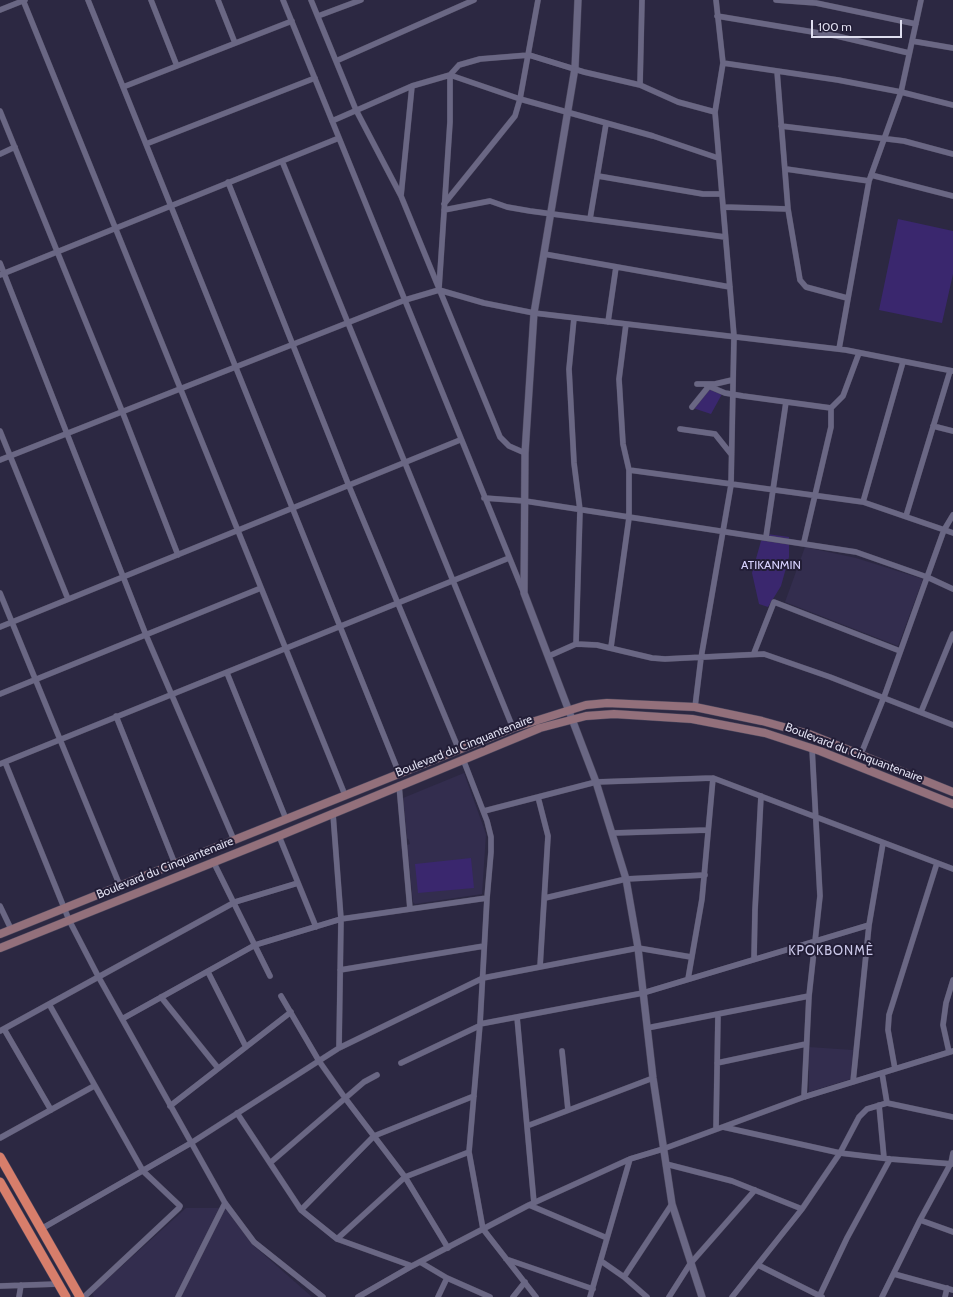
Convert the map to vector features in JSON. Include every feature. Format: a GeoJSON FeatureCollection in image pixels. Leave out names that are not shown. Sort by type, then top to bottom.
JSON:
{"type":"FeatureCollection","features":[{"type":"Feature","properties":{"kind":"highway"},"geometry":{"type":"LineString","coordinates":[[0,1157],[80,1297]]}},
{"type":"Feature","properties":{"kind":"highway"},"geometry":{"type":"LineString","coordinates":[[0,1182],[66,1297]]}},
{"type":"Feature","properties":{"kind":"main road","name":"Boulevard du Cinquantenaire"},"geometry":{"type":"LineString","coordinates":[[0,934],[513,728],[567,709],[586,705],[608,703],[695,707],[737,715],[787,727],[861,754],[953,792]]}},
{"type":"Feature","properties":{"kind":"main road","name":"Boulevard du Cinquantenaire"},"geometry":{"type":"LineString","coordinates":[[0,948],[212,861],[333,814],[399,785],[540,728],[571,719],[614,714],[692,719],[765,733],[812,748],[953,804]]}},
{"type":"Feature","properties":{"kind":"street"},"geometry":{"type":"LineString","coordinates":[[0,10],[24,0],[345,795]]}},
{"type":"Feature","properties":{"kind":"street"},"geometry":{"type":"LineString","coordinates":[[88,0],[400,773]]}},
{"type":"Feature","properties":{"kind":"street"},"geometry":{"type":"LineString","coordinates":[[151,0],[177,66]]}},
{"type":"Feature","properties":{"kind":"street"},"geometry":{"type":"LineString","coordinates":[[218,0],[235,43]]}},
{"type":"Feature","properties":{"kind":"street"},"geometry":{"type":"LineString","coordinates":[[283,0],[405,300],[460,440],[549,656],[567,709],[596,782],[613,833],[626,879],[638,948],[652,1078],[672,1204],[690,1264],[702,1297]]}},
{"type":"Feature","properties":{"kind":"street"},"geometry":{"type":"LineString","coordinates":[[311,0],[356,110],[401,196],[500,437],[509,446],[525,453]]}},
{"type":"Feature","properties":{"kind":"street"},"geometry":{"type":"LineString","coordinates":[[318,16],[360,0]]}},
{"type":"Feature","properties":{"kind":"street"},"geometry":{"type":"LineString","coordinates":[[336,61],[474,0]]}},
{"type":"Feature","properties":{"kind":"street"},"geometry":{"type":"LineString","coordinates":[[444,204],[511,122],[520,99],[538,0]]}},
{"type":"Feature","properties":{"kind":"street"},"geometry":{"type":"LineString","coordinates":[[524,593],[525,453],[534,313],[575,68],[578,0]]}},
{"type":"Feature","properties":{"kind":"street"},"geometry":{"type":"LineString","coordinates":[[640,85],[642,0]]}},
{"type":"Feature","properties":{"kind":"street"},"geometry":{"type":"LineString","coordinates":[[695,707],[701,658],[731,485],[734,336],[715,112],[723,63],[716,0]]}},
{"type":"Feature","properties":{"kind":"street"},"geometry":{"type":"LineString","coordinates":[[776,0],[816,3],[916,24]]}},
{"type":"Feature","properties":{"kind":"street"},"geometry":{"type":"LineString","coordinates":[[839,349],[847,298],[870,178],[901,92],[921,0]]}},
{"type":"Feature","properties":{"kind":"street"},"geometry":{"type":"LineString","coordinates":[[717,16],[836,36],[910,53]]}},
{"type":"Feature","properties":{"kind":"street"},"geometry":{"type":"LineString","coordinates":[[123,87],[292,21]]}},
{"type":"Feature","properties":{"kind":"street"},"geometry":{"type":"LineString","coordinates":[[912,41],[953,48]]}},
{"type":"Feature","properties":{"kind":"street"},"geometry":{"type":"LineString","coordinates":[[332,121],[412,86],[450,75],[459,65],[468,61],[511,55],[529,55],[640,85],[678,102],[715,112]]}},
{"type":"Feature","properties":{"kind":"street"},"geometry":{"type":"LineString","coordinates":[[723,63],[838,80],[901,92],[953,105]]}},
{"type":"Feature","properties":{"kind":"street"},"geometry":{"type":"LineString","coordinates":[[777,71],[788,209],[802,284],[806,287],[847,298]]}},
{"type":"Feature","properties":{"kind":"street"},"geometry":{"type":"LineString","coordinates":[[450,75],[520,99],[653,136],[708,156],[718,158]]}},
{"type":"Feature","properties":{"kind":"street"},"geometry":{"type":"LineString","coordinates":[[439,290],[450,122],[450,75]]}},
{"type":"Feature","properties":{"kind":"street"},"geometry":{"type":"LineString","coordinates":[[146,144],[315,78]]}},
{"type":"Feature","properties":{"kind":"street"},"geometry":{"type":"LineString","coordinates":[[401,196],[412,86]]}},
{"type":"Feature","properties":{"kind":"street"},"geometry":{"type":"LineString","coordinates":[[0,111],[58,251],[178,555]]}},
{"type":"Feature","properties":{"kind":"street"},"geometry":{"type":"LineString","coordinates":[[590,219],[606,124]]}},
{"type":"Feature","properties":{"kind":"street"},"geometry":{"type":"LineString","coordinates":[[781,126],[884,140],[904,141],[953,154]]}},
{"type":"Feature","properties":{"kind":"street"},"geometry":{"type":"LineString","coordinates":[[2,274],[339,138]]}},
{"type":"Feature","properties":{"kind":"street"},"geometry":{"type":"LineString","coordinates":[[0,154],[15,148]]}},
{"type":"Feature","properties":{"kind":"street"},"geometry":{"type":"LineString","coordinates":[[282,161],[347,323],[406,462],[513,728]]}},
{"type":"Feature","properties":{"kind":"street"},"geometry":{"type":"LineString","coordinates":[[786,169],[870,178],[953,196]]}},
{"type":"Feature","properties":{"kind":"street"},"geometry":{"type":"LineString","coordinates":[[598,176],[703,194],[722,194]]}},
{"type":"Feature","properties":{"kind":"street"},"geometry":{"type":"LineString","coordinates":[[228,182],[348,486],[459,750]]}},
{"type":"Feature","properties":{"kind":"street"},"geometry":{"type":"LineString","coordinates":[[444,210],[487,201],[507,207],[658,230],[725,238]]}},
{"type":"Feature","properties":{"kind":"street"},"geometry":{"type":"LineString","coordinates":[[723,207],[788,209]]}},
{"type":"Feature","properties":{"kind":"street"},"geometry":{"type":"LineString","coordinates":[[544,254],[730,287]]}},
{"type":"Feature","properties":{"kind":"street"},"geometry":{"type":"LineString","coordinates":[[0,263],[2,274],[146,635],[234,840]]}},
{"type":"Feature","properties":{"kind":"street"},"geometry":{"type":"LineString","coordinates":[[608,322],[616,267]]}},
{"type":"Feature","properties":{"kind":"street"},"geometry":{"type":"LineString","coordinates":[[0,460],[291,344],[405,300],[439,290],[534,313],[839,349],[952,371],[906,516]]}},
{"type":"Feature","properties":{"kind":"street"},"geometry":{"type":"LineString","coordinates":[[574,318],[569,376],[574,463],[580,510],[576,644]]}},
{"type":"Feature","properties":{"kind":"street"},"geometry":{"type":"LineString","coordinates":[[611,647],[630,518],[629,470],[623,444],[619,379],[626,324]]}},
{"type":"Feature","properties":{"kind":"street"},"geometry":{"type":"LineString","coordinates":[[804,542],[831,427],[831,408],[843,396],[859,353]]}},
{"type":"Feature","properties":{"kind":"street"},"geometry":{"type":"LineString","coordinates":[[863,502],[903,362]]}},
{"type":"Feature","properties":{"kind":"street"},"geometry":{"type":"LineString","coordinates":[[692,407],[707,386],[732,380]]}},
{"type":"Feature","properties":{"kind":"street"},"geometry":{"type":"LineString","coordinates":[[697,384],[732,394],[831,408]]}},
{"type":"Feature","properties":{"kind":"street"},"geometry":{"type":"LineString","coordinates":[[766,537],[786,402]]}},
{"type":"Feature","properties":{"kind":"street"},"geometry":{"type":"LineString","coordinates":[[934,426],[953,431]]}},
{"type":"Feature","properties":{"kind":"street"},"geometry":{"type":"LineString","coordinates":[[680,429],[715,434],[731,454]]}},
{"type":"Feature","properties":{"kind":"street"},"geometry":{"type":"LineString","coordinates":[[0,431],[68,599]]}},
{"type":"Feature","properties":{"kind":"street"},"geometry":{"type":"LineString","coordinates":[[0,627],[460,440]]}},
{"type":"Feature","properties":{"kind":"street"},"geometry":{"type":"LineString","coordinates":[[629,470],[863,502],[953,533]]}},
{"type":"Feature","properties":{"kind":"street"},"geometry":{"type":"LineString","coordinates":[[484,498],[525,501],[630,518],[804,542],[856,552],[927,577],[953,589]]}},
{"type":"Feature","properties":{"kind":"street"},"geometry":{"type":"LineString","coordinates":[[861,754],[884,697],[944,530],[953,515]]}},
{"type":"Feature","properties":{"kind":"street"},"geometry":{"type":"LineString","coordinates":[[324,1297],[254,1242],[225,1203],[98,976],[69,920],[3,763],[509,558]]}},
{"type":"Feature","properties":{"kind":"street"},"geometry":{"type":"LineString","coordinates":[[0,694],[261,588]]}},
{"type":"Feature","properties":{"kind":"street"},"geometry":{"type":"LineString","coordinates":[[0,593],[120,886]]}},
{"type":"Feature","properties":{"kind":"street"},"geometry":{"type":"LineString","coordinates":[[754,653],[774,602],[900,651]]}},
{"type":"Feature","properties":{"kind":"street"},"geometry":{"type":"LineString","coordinates":[[920,712],[953,634]]}},
{"type":"Feature","properties":{"kind":"street"},"geometry":{"type":"LineString","coordinates":[[549,656],[576,644],[611,647],[652,658],[701,658],[754,653],[772,657],[884,697],[953,725]]}},
{"type":"Feature","properties":{"kind":"street"},"geometry":{"type":"LineString","coordinates":[[227,673],[286,819]]}},
{"type":"Feature","properties":{"kind":"street"},"geometry":{"type":"LineString","coordinates":[[116,716],[175,864]]}},
{"type":"Feature","properties":{"kind":"street"},"geometry":{"type":"LineString","coordinates":[[804,1097],[809,996],[817,941],[820,896],[812,748]]}},
{"type":"Feature","properties":{"kind":"street"},"geometry":{"type":"LineString","coordinates":[[463,759],[484,811],[491,837],[480,1025],[469,1152],[483,1229],[536,1297]]}},
{"type":"Feature","properties":{"kind":"street"},"geometry":{"type":"LineString","coordinates":[[484,811],[596,782],[713,778],[815,818],[953,869]]}},
{"type":"Feature","properties":{"kind":"street"},"geometry":{"type":"LineString","coordinates":[[688,980],[705,875],[713,778]]}},
{"type":"Feature","properties":{"kind":"street"},"geometry":{"type":"LineString","coordinates":[[399,785],[410,909]]}},
{"type":"Feature","properties":{"kind":"street"},"geometry":{"type":"LineString","coordinates":[[754,959],[755,903],[761,796]]}},
{"type":"Feature","properties":{"kind":"street"},"geometry":{"type":"LineString","coordinates":[[538,797],[548,836],[540,967]]}},
{"type":"Feature","properties":{"kind":"street"},"geometry":{"type":"LineString","coordinates":[[333,814],[341,919],[339,1048]]}},
{"type":"Feature","properties":{"kind":"street"},"geometry":{"type":"LineString","coordinates":[[613,833],[708,830]]}},
{"type":"Feature","properties":{"kind":"street"},"geometry":{"type":"LineString","coordinates":[[279,836],[316,927]]}},
{"type":"Feature","properties":{"kind":"street"},"geometry":{"type":"LineString","coordinates":[[853,1082],[869,925],[883,843]]}},
{"type":"Feature","properties":{"kind":"street"},"geometry":{"type":"LineString","coordinates":[[212,861],[235,902],[270,976]]}},
{"type":"Feature","properties":{"kind":"street"},"geometry":{"type":"LineString","coordinates":[[895,1069],[888,1030],[889,1015],[937,863]]}},
{"type":"Feature","properties":{"kind":"street"},"geometry":{"type":"LineString","coordinates":[[545,898],[626,879],[705,875]]}},
{"type":"Feature","properties":{"kind":"street"},"geometry":{"type":"LineString","coordinates":[[51,1110],[2,1030],[235,902],[298,883]]}},
{"type":"Feature","properties":{"kind":"street"},"geometry":{"type":"LineString","coordinates":[[122,1019],[255,945],[341,919],[487,898]]}},
{"type":"Feature","properties":{"kind":"street"},"geometry":{"type":"LineString","coordinates":[[0,906],[11,930]]}},
{"type":"Feature","properties":{"kind":"street"},"geometry":{"type":"LineString","coordinates":[[401,1063],[480,1025],[643,993],[869,925]]}},
{"type":"Feature","properties":{"kind":"street"},"geometry":{"type":"LineString","coordinates":[[340,970],[484,946]]}},
{"type":"Feature","properties":{"kind":"street"},"geometry":{"type":"LineString","coordinates":[[41,1229],[191,1143],[339,1048],[483,978],[638,948],[692,957]]}},
{"type":"Feature","properties":{"kind":"street"},"geometry":{"type":"LineString","coordinates":[[208,972],[246,1047]]}},
{"type":"Feature","properties":{"kind":"street"},"geometry":{"type":"LineString","coordinates":[[361,1297],[412,1266],[483,1229],[532,1204],[630,1159],[663,1149],[804,1097],[951,1051],[944,1025],[944,1015],[953,980]]}},
{"type":"Feature","properties":{"kind":"street"},"geometry":{"type":"LineString","coordinates":[[281,996],[319,1061],[345,1098],[405,1176],[448,1248]]}},
{"type":"Feature","properties":{"kind":"street"},"geometry":{"type":"LineString","coordinates":[[646,1028],[809,996]]}},
{"type":"Feature","properties":{"kind":"street"},"geometry":{"type":"LineString","coordinates":[[161,997],[218,1068]]}},
{"type":"Feature","properties":{"kind":"street"},"geometry":{"type":"LineString","coordinates":[[49,1004],[142,1171],[179,1203],[179,1208],[84,1297]]}},
{"type":"Feature","properties":{"kind":"street"},"geometry":{"type":"LineString","coordinates":[[170,1106],[291,1012]]}},
{"type":"Feature","properties":{"kind":"street"},"geometry":{"type":"LineString","coordinates":[[716,1129],[718,1014]]}},
{"type":"Feature","properties":{"kind":"street"},"geometry":{"type":"LineString","coordinates":[[517,1017],[527,1126],[532,1204]]}},
{"type":"Feature","properties":{"kind":"street"},"geometry":{"type":"LineString","coordinates":[[717,1063],[806,1044]]}},
{"type":"Feature","properties":{"kind":"street"},"geometry":{"type":"LineString","coordinates":[[562,1051],[568,1110]]}},
{"type":"Feature","properties":{"kind":"street"},"geometry":{"type":"LineString","coordinates":[[882,1072],[887,1104]]}},
{"type":"Feature","properties":{"kind":"street"},"geometry":{"type":"LineString","coordinates":[[270,1163],[364,1082],[377,1076]]}},
{"type":"Feature","properties":{"kind":"street"},"geometry":{"type":"LineString","coordinates":[[527,1126],[652,1078]]}},
{"type":"Feature","properties":{"kind":"street"},"geometry":{"type":"LineString","coordinates":[[0,1138],[94,1086]]}},
{"type":"Feature","properties":{"kind":"street"},"geometry":{"type":"LineString","coordinates":[[301,1210],[374,1136],[474,1096]]}},
{"type":"Feature","properties":{"kind":"street"},"geometry":{"type":"LineString","coordinates":[[732,1297],[802,1209],[840,1153],[859,1117],[867,1109],[887,1104],[953,1117]]}},
{"type":"Feature","properties":{"kind":"street"},"geometry":{"type":"LineString","coordinates":[[758,1265],[821,1297],[847,1238],[887,1159],[879,1105]]}},
{"type":"Feature","properties":{"kind":"street"},"geometry":{"type":"LineString","coordinates":[[237,1113],[301,1210],[337,1239],[412,1266]]}},
{"type":"Feature","properties":{"kind":"street"},"geometry":{"type":"LineString","coordinates":[[723,1126],[840,1153],[887,1159],[952,1164]]}},
{"type":"Feature","properties":{"kind":"street"},"geometry":{"type":"LineString","coordinates":[[337,1239],[405,1176],[469,1152]]}},
{"type":"Feature","properties":{"kind":"street"},"geometry":{"type":"LineString","coordinates":[[882,1297],[920,1220],[952,1164],[953,1153]]}},
{"type":"Feature","properties":{"kind":"street"},"geometry":{"type":"LineString","coordinates":[[590,1297],[630,1159]]}},
{"type":"Feature","properties":{"kind":"street"},"geometry":{"type":"LineString","coordinates":[[666,1164],[710,1175],[755,1190],[802,1209]]}},
{"type":"Feature","properties":{"kind":"street"},"geometry":{"type":"LineString","coordinates":[[669,1297],[690,1264],[755,1190]]}},
{"type":"Feature","properties":{"kind":"street"},"geometry":{"type":"LineString","coordinates":[[178,1297],[225,1203]]}},
{"type":"Feature","properties":{"kind":"street"},"geometry":{"type":"LineString","coordinates":[[532,1204],[607,1238]]}},
{"type":"Feature","properties":{"kind":"street"},"geometry":{"type":"LineString","coordinates":[[624,1277],[672,1204]]}},
{"type":"Feature","properties":{"kind":"street"},"geometry":{"type":"LineString","coordinates":[[920,1220],[953,1232]]}},
{"type":"Feature","properties":{"kind":"street"},"geometry":{"type":"LineString","coordinates":[[505,1258],[592,1289]]}},
{"type":"Feature","properties":{"kind":"street"},"geometry":{"type":"LineString","coordinates":[[600,1261],[624,1277],[647,1297]]}},
{"type":"Feature","properties":{"kind":"street"},"geometry":{"type":"LineString","coordinates":[[420,1262],[447,1278],[490,1297]]}},
{"type":"Feature","properties":{"kind":"street"},"geometry":{"type":"LineString","coordinates":[[894,1274],[953,1290]]}},
{"type":"Feature","properties":{"kind":"street"},"geometry":{"type":"LineString","coordinates":[[438,1297],[447,1278]]}},
{"type":"Feature","properties":{"kind":"street"},"geometry":{"type":"LineString","coordinates":[[513,1297],[525,1282]]}},
{"type":"Feature","properties":{"kind":"street"},"geometry":{"type":"LineString","coordinates":[[0,1286],[58,1284]]}},
{"type":"Feature","properties":{"kind":"street"},"geometry":{"type":"LineString","coordinates":[[20,1297],[21,1286]]}},
{"type":"Feature","properties":{"kind":"street"},"geometry":{"type":"LineString","coordinates":[[945,1297],[946,1288]]}},
{"type":"Feature","properties":{"kind":"shaded area"},"geometry":{"type":"Polygon","coordinates":[[[805,547],[856,558],[923,579],[898,646],[785,602],[805,547]]]}},
{"type":"Feature","properties":{"kind":"shaded area"},"geometry":{"type":"Polygon","coordinates":[[[464,773],[486,834],[482,894],[415,904],[413,902],[407,845],[410,844],[407,838],[403,798],[464,773]]]}},
{"type":"Feature","properties":{"kind":"shaded area"},"geometry":{"type":"Polygon","coordinates":[[[809,1047],[853,1050],[851,1079],[809,1092],[809,1047]]]}},
{"type":"Feature","properties":{"kind":"shaded area"},"geometry":{"type":"Polygon","coordinates":[[[186,1208],[226,1208],[252,1244],[312,1297],[94,1297],[92,1293],[186,1208]]]}},
{"type":"Feature","properties":{"kind":"green space"},"geometry":{"type":"Polygon","coordinates":[[[898,219],[953,231],[953,274],[942,323],[879,310],[898,219]]]}},
{"type":"Feature","properties":{"kind":"green space"},"geometry":{"type":"Polygon","coordinates":[[[707,386],[722,394],[711,414],[690,407],[707,386]]]}},
{"type":"Feature","properties":{"kind":"green space","name":"ATIKANMIN"},"geometry":{"type":"Polygon","coordinates":[[[767,534],[789,537],[789,557],[781,586],[768,607],[759,604],[752,573],[761,541],[767,534]]]}},
{"type":"Feature","properties":{"kind":"green space"},"geometry":{"type":"Polygon","coordinates":[[[471,858],[474,888],[418,893],[415,864],[471,858]]]}},
{"type":"Feature","properties":{"kind":"district","name":"KPOKBONMÈ"},"geometry":{"type":"Point","coordinates":[831,951]}}]}
